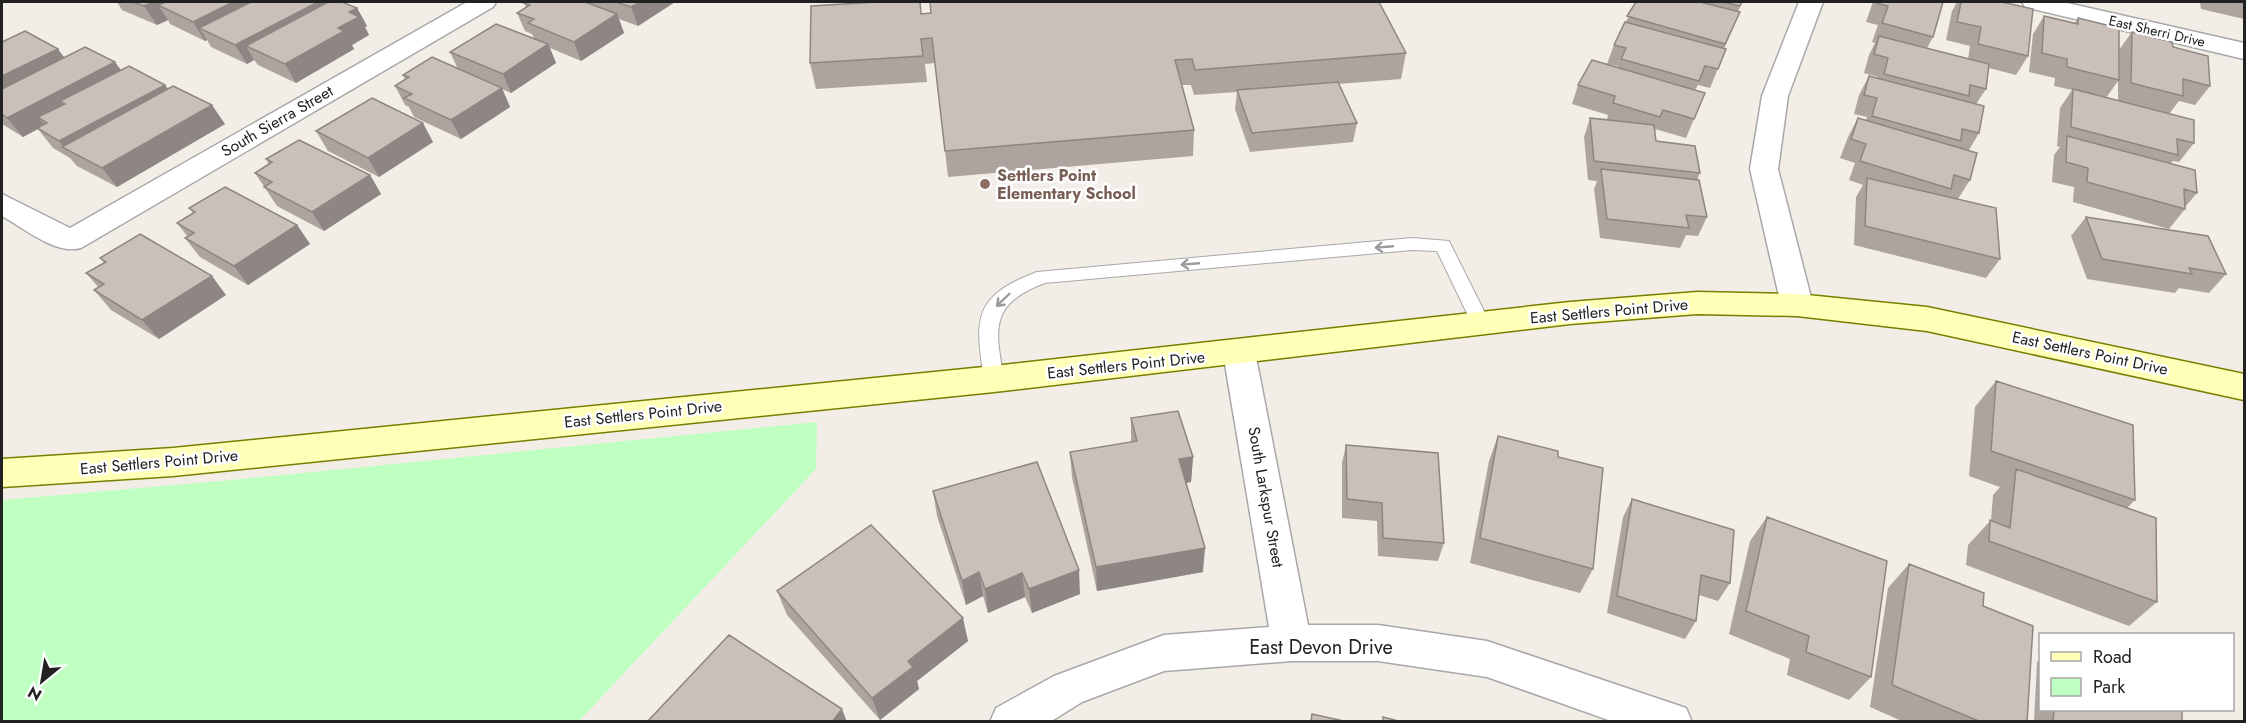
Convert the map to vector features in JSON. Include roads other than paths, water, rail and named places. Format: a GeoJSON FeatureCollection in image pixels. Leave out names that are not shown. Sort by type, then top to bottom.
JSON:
{"type":"FeatureCollection","features":[{"type":"Feature","properties":{"kind":"street"},"geometry":{"type":"LineString","coordinates":[[438,2],[475,7]]}},
{"type":"Feature","properties":{"kind":"street"},"geometry":{"type":"LineString","coordinates":[[1797,305],[1764,169],[1775,96],[1811,2]]}},
{"type":"Feature","properties":{"kind":"street","name":"East Sherri Drive"},"geometry":{"type":"LineString","coordinates":[[2034,2],[2244,55]]}},
{"type":"Feature","properties":{"kind":"street","name":"South Sierra Street"},"geometry":{"type":"LineString","coordinates":[[2,204],[70,241],[475,7]]}},
{"type":"Feature","properties":{"kind":"street","name":"East Settlers Point Drive"},"geometry":{"type":"LineString","coordinates":[[2,473],[173,462],[994,379],[1570,313],[1697,303],[1797,305],[1927,319],[2244,387]]}},
{"type":"Feature","properties":{"kind":"street","name":"South Larkspur Street"},"geometry":{"type":"LineString","coordinates":[[1239,352],[1292,643]]}},
{"type":"Feature","properties":{"kind":"street","name":"East Devon Drive"},"geometry":{"type":"LineString","coordinates":[[1011,722],[1068,689],[1164,653],[1292,643],[1378,643],[1487,659],[1671,722]]}},
{"type":"Feature","properties":{"kind":"lane"},"geometry":{"type":"LineString","coordinates":[[994,379],[987,328],[995,307],[1017,285],[1043,277],[1412,244],[1443,245],[1481,323]]}},
{"type":"Feature","properties":{"kind":"place","name":"Settlers Point Elementary School"},"geometry":{"type":"Point","coordinates":[985,184]}}]}
